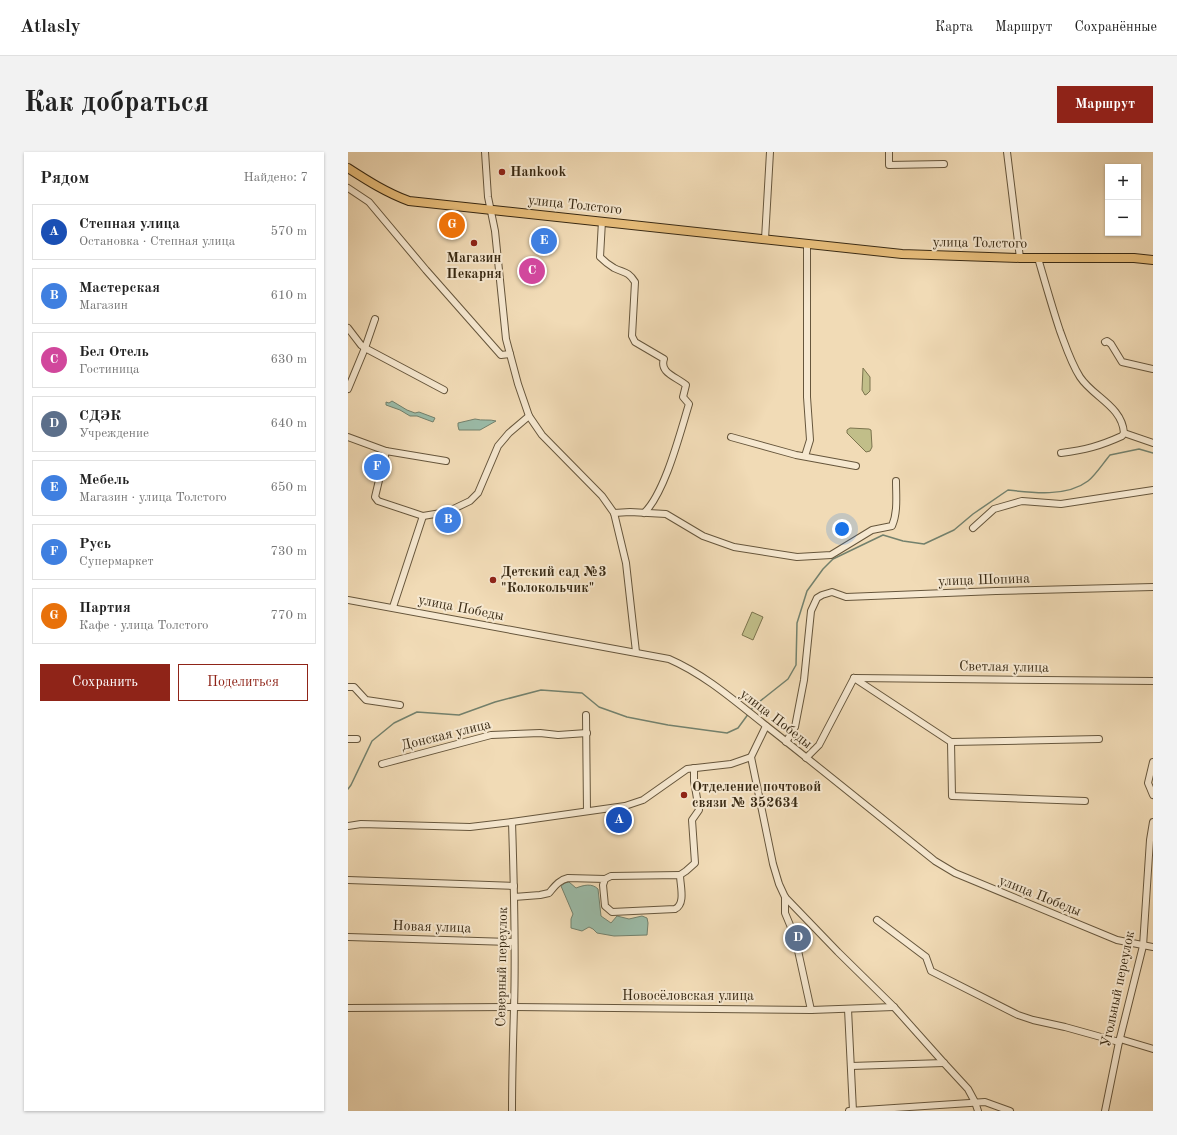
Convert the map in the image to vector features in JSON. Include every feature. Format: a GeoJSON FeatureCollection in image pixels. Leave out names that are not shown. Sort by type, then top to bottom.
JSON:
{"type":"FeatureCollection","features":[{"type":"Feature","properties":{"kind":"main road","name":"улица Толстого"},"geometry":{"type":"LineString","coordinates":[[348,168],[378,188],[409,201],[902,254],[1020,258],[1134,258],[1153,260]]}},
{"type":"Feature","properties":{"kind":"street"},"geometry":{"type":"LineString","coordinates":[[485,152],[487,190],[495,231],[503,311],[510,354],[529,416],[542,435],[602,496],[614,513],[626,563],[636,652]]}},
{"type":"Feature","properties":{"kind":"street"},"geometry":{"type":"LineString","coordinates":[[765,239],[770,152]]}},
{"type":"Feature","properties":{"kind":"street"},"geometry":{"type":"LineString","coordinates":[[889,152],[889,165],[944,164]]}},
{"type":"Feature","properties":{"kind":"street"},"geometry":{"type":"LineString","coordinates":[[1007,152],[1020,258]]}},
{"type":"Feature","properties":{"kind":"street"},"geometry":{"type":"LineString","coordinates":[[348,188],[369,202],[426,270],[501,354],[510,354]]}},
{"type":"Feature","properties":{"kind":"street"},"geometry":{"type":"LineString","coordinates":[[602,221],[600,257],[612,267],[625,271],[631,275],[635,282],[632,336],[635,342],[664,359],[663,368],[665,371],[686,385],[683,397],[689,404],[659,494],[650,508],[644,513]]}},
{"type":"Feature","properties":{"kind":"street"},"geometry":{"type":"LineString","coordinates":[[805,456],[810,440],[806,348],[807,244]]}},
{"type":"Feature","properties":{"kind":"street"},"geometry":{"type":"LineString","coordinates":[[1038,258],[1070,359],[1081,378],[1119,415],[1124,427],[1124,433],[1122,436],[1102,445],[1085,450],[1061,453]]}},
{"type":"Feature","properties":{"kind":"street"},"geometry":{"type":"LineString","coordinates":[[348,389],[375,319]]}},
{"type":"Feature","properties":{"kind":"street"},"geometry":{"type":"LineString","coordinates":[[348,328],[365,348],[444,390]]}},
{"type":"Feature","properties":{"kind":"street"},"geometry":{"type":"LineString","coordinates":[[1105,342],[1107,341],[1111,344],[1122,362],[1153,369]]}},
{"type":"Feature","properties":{"kind":"street"},"geometry":{"type":"LineString","coordinates":[[386,451],[375,497],[378,501],[423,516],[447,512],[470,501],[478,493],[498,446],[509,433],[529,416]]}},
{"type":"Feature","properties":{"kind":"street"},"geometry":{"type":"LineString","coordinates":[[1124,433],[1153,443]]}},
{"type":"Feature","properties":{"kind":"street"},"geometry":{"type":"LineString","coordinates":[[731,437],[796,455],[856,466]]}},
{"type":"Feature","properties":{"kind":"street"},"geometry":{"type":"LineString","coordinates":[[348,438],[386,451],[446,461]]}},
{"type":"Feature","properties":{"kind":"street"},"geometry":{"type":"LineString","coordinates":[[614,513],[630,512],[666,514],[703,536],[734,547],[797,557],[831,555],[872,530],[892,526],[895,520],[896,512],[896,481]]}},
{"type":"Feature","properties":{"kind":"street"},"geometry":{"type":"LineString","coordinates":[[973,528],[994,509],[1022,501],[1061,504],[1153,490]]}},
{"type":"Feature","properties":{"kind":"street"},"geometry":{"type":"LineString","coordinates":[[393,607],[423,516]]}},
{"type":"Feature","properties":{"kind":"street","name":"улица Шопина"},"geometry":{"type":"LineString","coordinates":[[786,742],[795,727],[804,680],[811,611],[817,598],[832,592],[846,597],[1153,587]]}},
{"type":"Feature","properties":{"kind":"street","name":"улица Победы"},"geometry":{"type":"LineString","coordinates":[[348,600],[636,652],[669,659],[688,667],[755,717],[935,861],[955,873],[1117,940],[1153,947]]}},
{"type":"Feature","properties":{"kind":"street"},"geometry":{"type":"LineString","coordinates":[[806,758],[819,744],[854,678],[951,742],[1099,739]]}},
{"type":"Feature","properties":{"kind":"street","name":"Светлая улица"},"geometry":{"type":"LineString","coordinates":[[854,678],[1153,681]]}},
{"type":"Feature","properties":{"kind":"street"},"geometry":{"type":"LineString","coordinates":[[348,687],[354,687],[366,700],[400,706]]}},
{"type":"Feature","properties":{"kind":"street"},"geometry":{"type":"LineString","coordinates":[[586,715],[587,811]]}},
{"type":"Feature","properties":{"kind":"street"},"geometry":{"type":"LineString","coordinates":[[766,726],[750,757],[772,864],[785,897],[894,1007],[968,1089],[978,1111]]}},
{"type":"Feature","properties":{"kind":"street","name":"Донская улица"},"geometry":{"type":"LineString","coordinates":[[382,764],[491,735],[540,733],[558,735],[587,733]]}},
{"type":"Feature","properties":{"kind":"street"},"geometry":{"type":"LineString","coordinates":[[348,739],[357,739]]}},
{"type":"Feature","properties":{"kind":"street"},"geometry":{"type":"LineString","coordinates":[[951,742],[952,796],[1086,801]]}},
{"type":"Feature","properties":{"kind":"street"},"geometry":{"type":"LineString","coordinates":[[348,826],[361,824],[470,827],[625,806],[643,800],[687,769],[732,764],[750,757]]}},
{"type":"Feature","properties":{"kind":"street"},"geometry":{"type":"LineString","coordinates":[[1153,762],[1148,783],[1153,796]]}},
{"type":"Feature","properties":{"kind":"street"},"geometry":{"type":"LineString","coordinates":[[514,897],[550,894],[562,879],[568,878],[605,879],[611,876],[680,875],[686,871],[695,863],[692,820],[699,810],[694,781],[694,768]]}},
{"type":"Feature","properties":{"kind":"street","name":"Северный переулок"},"geometry":{"type":"LineString","coordinates":[[512,822],[514,886],[512,1111]]}},
{"type":"Feature","properties":{"kind":"street","name":"Угольный переулок"},"geometry":{"type":"LineString","coordinates":[[1105,1111],[1143,946],[1150,894],[1150,840],[1153,822]]}},
{"type":"Feature","properties":{"kind":"street"},"geometry":{"type":"LineString","coordinates":[[605,879],[605,906],[612,912],[675,909],[682,903],[680,875]]}},
{"type":"Feature","properties":{"kind":"street"},"geometry":{"type":"LineString","coordinates":[[348,880],[514,886]]}},
{"type":"Feature","properties":{"kind":"street"},"geometry":{"type":"LineString","coordinates":[[785,897],[785,913],[795,937],[810,1010]]}},
{"type":"Feature","properties":{"kind":"street"},"geometry":{"type":"LineString","coordinates":[[877,920],[926,956],[931,971],[1018,1015],[1033,1020],[1153,1048]]}},
{"type":"Feature","properties":{"kind":"street","name":"Новая улица"},"geometry":{"type":"LineString","coordinates":[[348,937],[514,942]]}},
{"type":"Feature","properties":{"kind":"street","name":"Новосёловская улица"},"geometry":{"type":"LineString","coordinates":[[348,1008],[514,1007],[810,1010],[894,1007]]}},
{"type":"Feature","properties":{"kind":"street"},"geometry":{"type":"LineString","coordinates":[[848,1009],[853,1111]]}},
{"type":"Feature","properties":{"kind":"street"},"geometry":{"type":"LineString","coordinates":[[851,1066],[944,1063]]}},
{"type":"Feature","properties":{"kind":"street"},"geometry":{"type":"LineString","coordinates":[[849,1111],[947,1106],[985,1102],[1010,1111]]}},
{"type":"Feature","properties":{"kind":"shaded area"},"geometry":{"type":"Polygon","coordinates":[[[863,368],[870,377],[870,391],[865,395],[862,390],[863,368]]]}},
{"type":"Feature","properties":{"kind":"shaded area"},"geometry":{"type":"Polygon","coordinates":[[[392,401],[407,410],[415,413],[419,412],[435,418],[433,422],[417,416],[410,416],[400,410],[386,405],[386,402],[389,403],[392,401]]]}},
{"type":"Feature","properties":{"kind":"shaded area"},"geometry":{"type":"Polygon","coordinates":[[[475,419],[496,421],[480,430],[459,430],[458,423],[475,419]]]}},
{"type":"Feature","properties":{"kind":"shaded area"},"geometry":{"type":"Polygon","coordinates":[[[850,428],[871,430],[872,447],[870,451],[866,452],[847,433],[847,430],[850,428]]]}},
{"type":"Feature","properties":{"kind":"shaded area"},"geometry":{"type":"Polygon","coordinates":[[[752,612],[763,617],[753,640],[742,635],[752,612]]]}},
{"type":"Feature","properties":{"kind":"shaded area"},"geometry":{"type":"Polygon","coordinates":[[[569,882],[576,888],[588,885],[596,887],[598,889],[601,916],[611,923],[617,916],[629,919],[642,916],[647,918],[647,935],[614,936],[597,933],[589,927],[582,931],[571,928],[571,919],[573,914],[561,886],[569,882]]]}},
{"type":"Feature","properties":{"kind":"waterway"},"geometry":{"type":"LineString","coordinates":[[751,710],[788,679],[796,665],[797,623],[807,591],[823,569],[833,559],[883,535],[903,541],[924,544],[954,530],[973,514],[1008,490],[1039,493],[1070,490],[1091,479],[1110,455],[1139,449],[1153,453]]}},
{"type":"Feature","properties":{"kind":"waterway"},"geometry":{"type":"LineString","coordinates":[[348,789],[372,741],[394,723],[417,712],[459,715],[495,702],[541,690],[582,693],[599,707],[627,717],[668,725],[727,733],[738,728],[749,713]]}},
{"type":"Feature","properties":{"kind":"place","name":"Hankook"},"geometry":{"type":"Point","coordinates":[502,172]}},
{"type":"Feature","properties":{"kind":"place","name":"Партия"},"geometry":{"type":"Point","coordinates":[452,225]}},
{"type":"Feature","properties":{"kind":"place","name":"Мебель"},"geometry":{"type":"Point","coordinates":[544,241]}},
{"type":"Feature","properties":{"kind":"place","name":"Магазин Пекарня"},"geometry":{"type":"Point","coordinates":[474,243]}},
{"type":"Feature","properties":{"kind":"place","name":"Бел Отель"},"geometry":{"type":"Point","coordinates":[532,271]}},
{"type":"Feature","properties":{"kind":"place","name":"Русь"},"geometry":{"type":"Point","coordinates":[377,467]}},
{"type":"Feature","properties":{"kind":"place","name":"Мастерская"},"geometry":{"type":"Point","coordinates":[448,520]}},
{"type":"Feature","properties":{"kind":"place","name":"Детский сад №3 \"Колокольчик\""},"geometry":{"type":"Point","coordinates":[493,580]}},
{"type":"Feature","properties":{"kind":"place","name":"Отделение почтовой связи № 352634"},"geometry":{"type":"Point","coordinates":[684,795]}},
{"type":"Feature","properties":{"kind":"place","name":"Степная улица"},"geometry":{"type":"Point","coordinates":[619,820]}},
{"type":"Feature","properties":{"kind":"place","name":"СДЭК"},"geometry":{"type":"Point","coordinates":[798,938]}}]}
